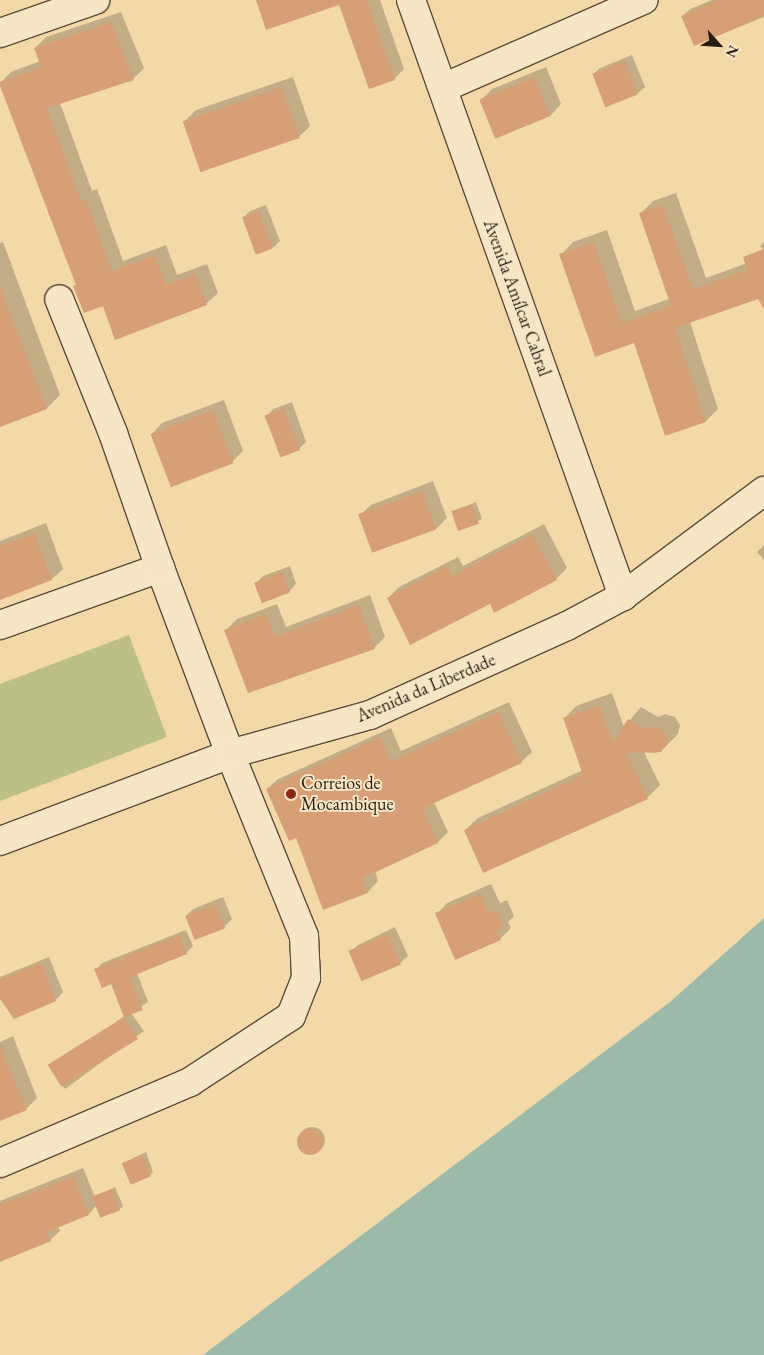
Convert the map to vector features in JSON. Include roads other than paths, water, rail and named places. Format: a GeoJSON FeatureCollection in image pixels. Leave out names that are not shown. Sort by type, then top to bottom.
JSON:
{"type":"FeatureCollection","features":[{"type":"Feature","properties":{"kind":"street"},"geometry":{"type":"LineString","coordinates":[[0,33],[95,0]]}},
{"type":"Feature","properties":{"kind":"street","name":"Avenida Amílcar Cabral"},"geometry":{"type":"LineString","coordinates":[[411,0],[623,596]]}},
{"type":"Feature","properties":{"kind":"street"},"geometry":{"type":"LineString","coordinates":[[443,88],[643,0]]}},
{"type":"Feature","properties":{"kind":"street"},"geometry":{"type":"LineString","coordinates":[[0,1163],[190,1082],[290,1016],[306,978],[304,936],[230,754],[160,568],[113,433],[59,299]]}},
{"type":"Feature","properties":{"kind":"street","name":"Avenida da Liberdade"},"geometry":{"type":"LineString","coordinates":[[0,841],[230,754],[370,715],[567,626],[623,596],[764,491]]}},
{"type":"Feature","properties":{"kind":"street"},"geometry":{"type":"LineString","coordinates":[[0,625],[160,568]]}},
{"type":"Feature","properties":{"kind":"place","name":"Correios de Mocambique"},"geometry":{"type":"Point","coordinates":[291,794]}}]}
